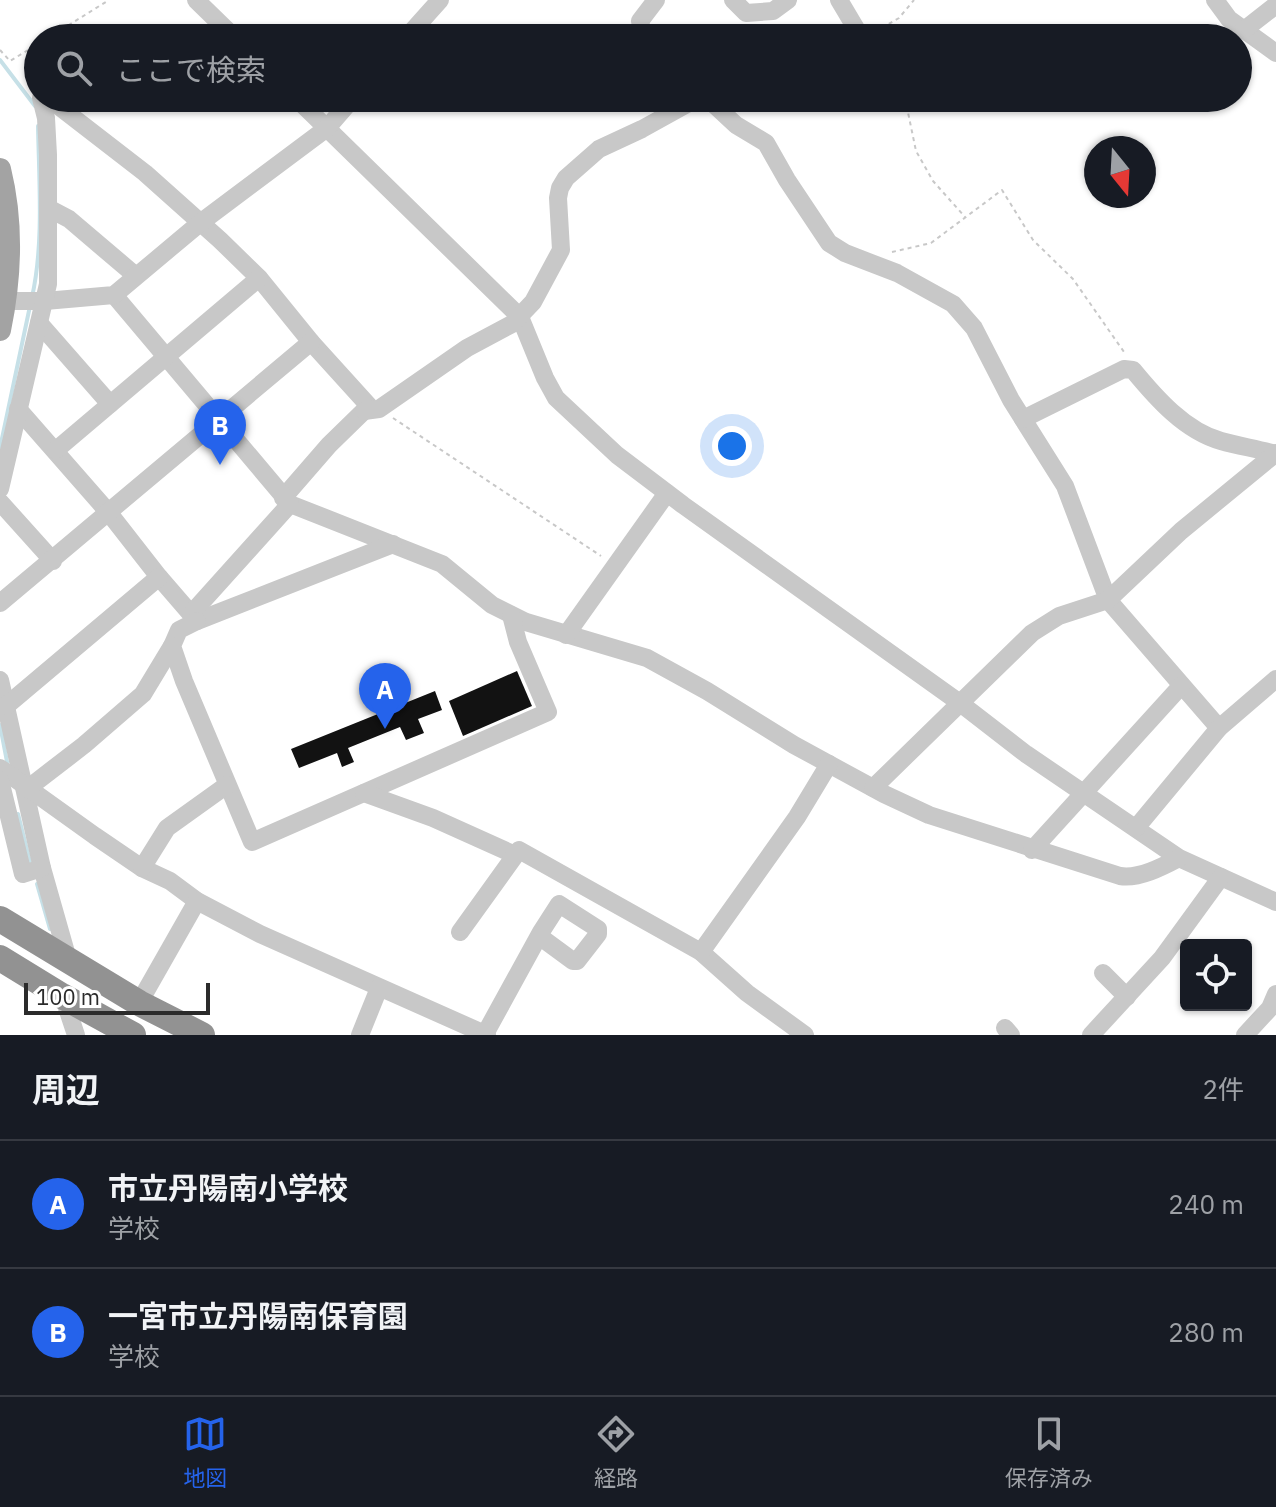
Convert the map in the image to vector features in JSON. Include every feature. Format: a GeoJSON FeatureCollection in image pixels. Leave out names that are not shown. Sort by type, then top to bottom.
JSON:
{"type":"FeatureCollection","features":[{"type":"Feature","properties":{"kind":"highway"},"geometry":{"type":"LineString","coordinates":[[0,919],[101,990],[192,1035]]}},
{"type":"Feature","properties":{"kind":"highway"},"geometry":{"type":"LineString","coordinates":[[0,928],[202,1035]]}},
{"type":"Feature","properties":{"kind":"highway"},"geometry":{"type":"LineString","coordinates":[[56,960],[86,990],[172,1035]]}},
{"type":"Feature","properties":{"kind":"highway"},"geometry":{"type":"LineString","coordinates":[[3,961],[67,1008],[115,1035]]}},
{"type":"Feature","properties":{"kind":"highway"},"geometry":{"type":"LineString","coordinates":[[3,961],[133,1035]]}},
{"type":"Feature","properties":{"kind":"main road"},"geometry":{"type":"LineString","coordinates":[[0,169],[7,197],[10,245],[23,301],[0,330]]}},
{"type":"Feature","properties":{"kind":"street"},"geometry":{"type":"LineString","coordinates":[[196,0],[221,24]]}},
{"type":"Feature","properties":{"kind":"street"},"geometry":{"type":"LineString","coordinates":[[419,24],[440,0]]}},
{"type":"Feature","properties":{"kind":"street"},"geometry":{"type":"LineString","coordinates":[[733,0],[746,13],[773,11],[788,0]]}},
{"type":"Feature","properties":{"kind":"street"},"geometry":{"type":"LineString","coordinates":[[839,0],[858,24]]}},
{"type":"Feature","properties":{"kind":"street"},"geometry":{"type":"LineString","coordinates":[[1215,0],[1236,24]]}},
{"type":"Feature","properties":{"kind":"street"},"geometry":{"type":"LineString","coordinates":[[641,24],[650,2]]}},
{"type":"Feature","properties":{"kind":"street"},"geometry":{"type":"LineString","coordinates":[[1252,24],[1276,5]]}},
{"type":"Feature","properties":{"kind":"street"},"geometry":{"type":"LineString","coordinates":[[1252,36],[1276,53]]}},
{"type":"Feature","properties":{"kind":"street"},"geometry":{"type":"LineString","coordinates":[[23,301],[50,209],[43,112]]}},
{"type":"Feature","properties":{"kind":"street"},"geometry":{"type":"LineString","coordinates":[[66,112],[145,173],[259,278],[371,410]]}},
{"type":"Feature","properties":{"kind":"street"},"geometry":{"type":"LineString","coordinates":[[310,112],[520,317],[556,398],[617,455],[1026,754],[1179,858],[1276,902]]}},
{"type":"Feature","properties":{"kind":"street"},"geometry":{"type":"LineString","coordinates":[[23,301],[114,295],[200,223],[327,128],[341,112]]}},
{"type":"Feature","properties":{"kind":"street"},"geometry":{"type":"LineString","coordinates":[[15,778],[84,745],[143,694],[179,630],[194,618],[329,445],[371,410],[520,317],[533,302],[561,250],[558,198],[566,178],[599,149],[680,112]]}},
{"type":"Feature","properties":{"kind":"street"},"geometry":{"type":"LineString","coordinates":[[722,112],[736,125],[766,143],[829,243],[845,253],[897,273],[953,304],[974,328],[1023,419],[1065,486],[1108,600],[1219,728]]}},
{"type":"Feature","properties":{"kind":"street"},"geometry":{"type":"LineString","coordinates":[[50,209],[69,219],[136,276]]}},
{"type":"Feature","properties":{"kind":"street"},"geometry":{"type":"LineString","coordinates":[[56,450],[259,278]]}},
{"type":"Feature","properties":{"kind":"street"},"geometry":{"type":"LineString","coordinates":[[114,295],[287,501],[442,564],[492,605],[526,622],[647,658],[829,764],[929,815],[1032,850],[1129,878],[1179,858]]}},
{"type":"Feature","properties":{"kind":"street"},"geometry":{"type":"LineString","coordinates":[[23,301],[110,404]]}},
{"type":"Feature","properties":{"kind":"street"},"geometry":{"type":"LineString","coordinates":[[0,489],[6,436],[18,409],[39,323]]}},
{"type":"Feature","properties":{"kind":"street"},"geometry":{"type":"LineString","coordinates":[[0,603],[311,342]]}},
{"type":"Feature","properties":{"kind":"street"},"geometry":{"type":"LineString","coordinates":[[1023,419],[1124,369],[1133,370],[1154,396],[1180,419],[1218,441],[1276,454]]}},
{"type":"Feature","properties":{"kind":"street"},"geometry":{"type":"LineString","coordinates":[[18,409],[56,450],[194,618]]}},
{"type":"Feature","properties":{"kind":"street"},"geometry":{"type":"LineString","coordinates":[[873,788],[1032,633],[1059,616],[1108,600],[1181,531],[1276,454]]}},
{"type":"Feature","properties":{"kind":"street"},"geometry":{"type":"LineString","coordinates":[[566,635],[667,493]]}},
{"type":"Feature","properties":{"kind":"street"},"geometry":{"type":"LineString","coordinates":[[0,502],[53,561]]}},
{"type":"Feature","properties":{"kind":"street"},"geometry":{"type":"LineString","coordinates":[[194,618],[393,544]]}},
{"type":"Feature","properties":{"kind":"street"},"geometry":{"type":"LineString","coordinates":[[6,706],[159,577]]}},
{"type":"Feature","properties":{"kind":"street"},"geometry":{"type":"LineString","coordinates":[[172,646],[252,842],[548,712],[518,642],[511,615]]}},
{"type":"Feature","properties":{"kind":"street"},"geometry":{"type":"LineString","coordinates":[[1136,828],[1219,728],[1276,679]]}},
{"type":"Feature","properties":{"kind":"street"},"geometry":{"type":"LineString","coordinates":[[0,680],[15,778],[42,868],[56,960]]}},
{"type":"Feature","properties":{"kind":"street"},"geometry":{"type":"LineString","coordinates":[[1032,850],[1181,686]]}},
{"type":"Feature","properties":{"kind":"street"},"geometry":{"type":"LineString","coordinates":[[701,952],[797,817],[829,764]]}},
{"type":"Feature","properties":{"kind":"street"},"geometry":{"type":"LineString","coordinates":[[15,778],[142,868],[170,881],[197,901],[260,934],[486,1035],[539,936]]}},
{"type":"Feature","properties":{"kind":"street"},"geometry":{"type":"LineString","coordinates":[[142,868],[167,828],[227,785]]}},
{"type":"Feature","properties":{"kind":"street"},"geometry":{"type":"LineString","coordinates":[[364,793],[433,818],[515,855]]}},
{"type":"Feature","properties":{"kind":"street"},"geometry":{"type":"LineString","coordinates":[[460,932],[519,850],[701,952],[747,993],[805,1035]]}},
{"type":"Feature","properties":{"kind":"street"},"geometry":{"type":"LineString","coordinates":[[1091,1035],[1162,958],[1221,877]]}},
{"type":"Feature","properties":{"kind":"street"},"geometry":{"type":"LineString","coordinates":[[139,1003],[197,901]]}},
{"type":"Feature","properties":{"kind":"street"},"geometry":{"type":"LineString","coordinates":[[1103,973],[1127,997]]}},
{"type":"Feature","properties":{"kind":"street"},"geometry":{"type":"LineString","coordinates":[[360,1035],[379,988]]}},
{"type":"Feature","properties":{"kind":"street"},"geometry":{"type":"LineString","coordinates":[[1245,1035],[1270,1008],[1276,994]]}},
{"type":"Feature","properties":{"kind":"street"},"geometry":{"type":"LineString","coordinates":[[67,1008],[76,1035]]}},
{"type":"Feature","properties":{"kind":"path"},"geometry":{"type":"LineString","coordinates":[[70,24],[109,0]]}},
{"type":"Feature","properties":{"kind":"path"},"geometry":{"type":"LineString","coordinates":[[888,24],[899,18],[914,0]]}},
{"type":"Feature","properties":{"kind":"path"},"geometry":{"type":"LineString","coordinates":[[0,50],[10,61],[24,52]]}},
{"type":"Feature","properties":{"kind":"path"},"geometry":{"type":"LineString","coordinates":[[908,112],[916,151],[933,181],[966,218]]}},
{"type":"Feature","properties":{"kind":"path"},"geometry":{"type":"LineString","coordinates":[[874,264],[892,252],[931,243],[1002,190],[1033,240],[1073,279],[1097,311],[1121,345],[1133,370]]}},
{"type":"Feature","properties":{"kind":"path"},"geometry":{"type":"LineString","coordinates":[[371,410],[615,565]]}},
{"type":"Feature","properties":{"kind":"building"},"geometry":{"type":"Polygon","coordinates":[[[517,671],[532,706],[463,736],[449,701],[517,671]]]}},
{"type":"Feature","properties":{"kind":"building"},"geometry":{"type":"Polygon","coordinates":[[[435,691],[442,710],[418,719],[424,733],[406,740],[400,727],[348,748],[354,762],[342,767],[337,753],[299,768],[291,749],[435,691]]]}},
{"type":"Feature","properties":{"kind":"waterway"},"geometry":{"type":"LineString","coordinates":[[0,60],[24,92]]}},
{"type":"Feature","properties":{"kind":"waterway"},"geometry":{"type":"LineString","coordinates":[[32,297],[39,234],[38,126]]}},
{"type":"Feature","properties":{"kind":"waterway"},"geometry":{"type":"LineString","coordinates":[[0,448],[30,306]]}},
{"type":"Feature","properties":{"kind":"waterway"},"geometry":{"type":"LineString","coordinates":[[0,725],[8,767]]}},
{"type":"Feature","properties":{"kind":"waterway"},"geometry":{"type":"LineString","coordinates":[[18,814],[30,862]]}},
{"type":"Feature","properties":{"kind":"waterway"},"geometry":{"type":"LineString","coordinates":[[37,884],[50,929]]}},
{"type":"Feature","properties":{"kind":"place","name":"一宮市立丹陽南保育園"},"geometry":{"type":"Point","coordinates":[220,465]}},
{"type":"Feature","properties":{"kind":"place","name":"市立丹陽南小学校"},"geometry":{"type":"Point","coordinates":[385,729]}}]}
